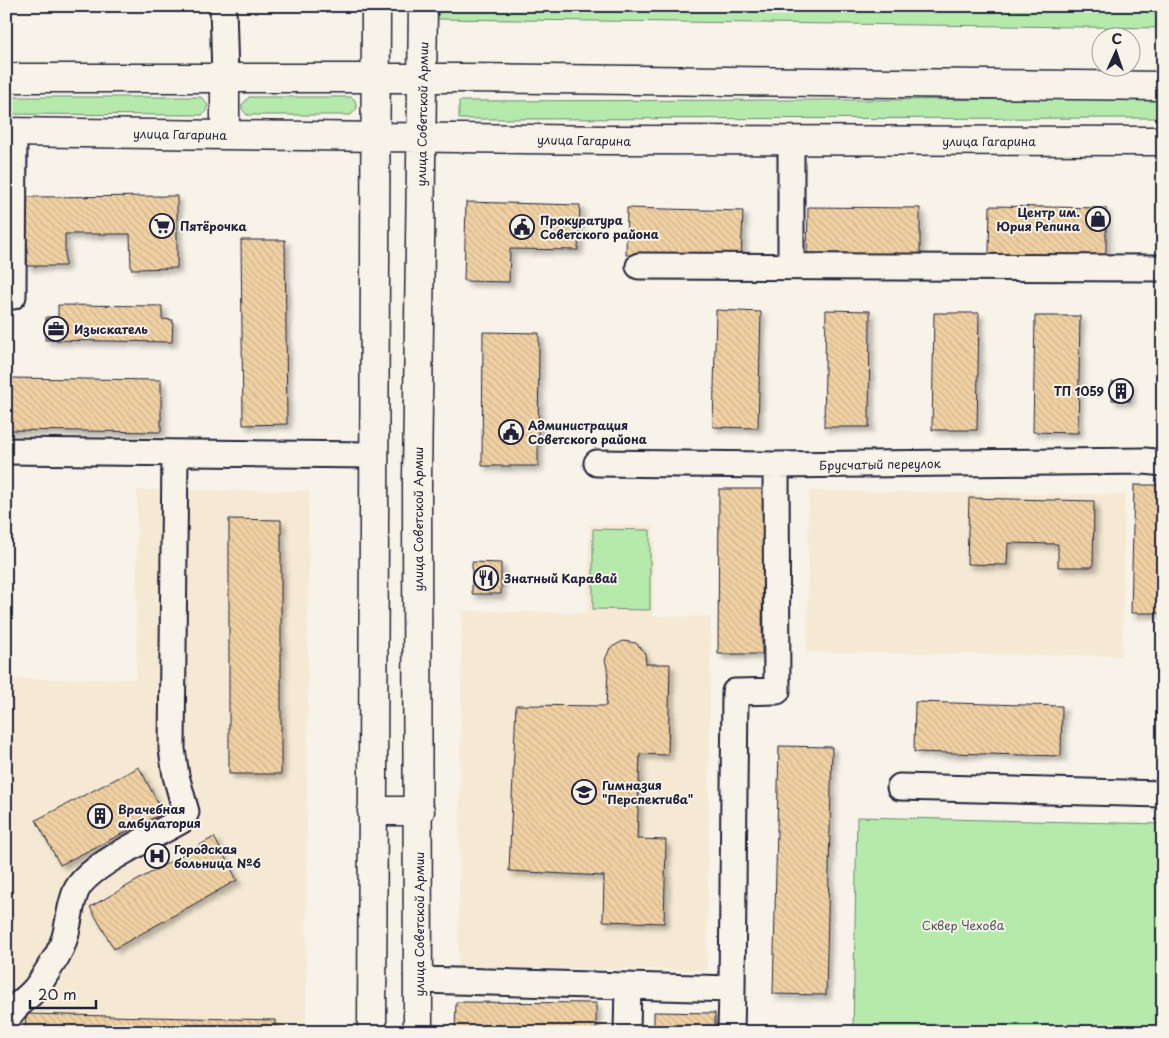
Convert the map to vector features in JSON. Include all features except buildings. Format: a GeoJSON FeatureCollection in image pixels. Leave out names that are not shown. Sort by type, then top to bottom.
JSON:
{"type":"FeatureCollection","features":[{"type":"Feature","properties":{"kind":"main road"},"geometry":{"type":"LineString","coordinates":[[372,1032],[376,6]]}},
{"type":"Feature","properties":{"kind":"main road","name":"улица Советской Армии"},"geometry":{"type":"LineString","coordinates":[[418,1032],[420,811],[418,481],[424,78],[423,6]]}},
{"type":"Feature","properties":{"kind":"main road"},"geometry":{"type":"LineString","coordinates":[[225,77],[225,134]]}},
{"type":"Feature","properties":{"kind":"main road"},"geometry":{"type":"LineString","coordinates":[[6,78],[424,78],[1163,86]]}},
{"type":"Feature","properties":{"kind":"main road","name":"улица Гагарина"},"geometry":{"type":"LineString","coordinates":[[10,132],[422,138],[1163,141]]}},
{"type":"Feature","properties":{"kind":"main road"},"geometry":{"type":"LineString","coordinates":[[372,810],[420,811]]}},
{"type":"Feature","properties":{"kind":"street"},"geometry":{"type":"LineString","coordinates":[[222,6],[225,77]]}},
{"type":"Feature","properties":{"kind":"street"},"geometry":{"type":"LineString","coordinates":[[6,296],[13,296],[10,132]]}},
{"type":"Feature","properties":{"kind":"street"},"geometry":{"type":"LineString","coordinates":[[791,266],[792,140]]}},
{"type":"Feature","properties":{"kind":"street"},"geometry":{"type":"LineString","coordinates":[[639,266],[1163,268]]}},
{"type":"Feature","properties":{"kind":"street"},"geometry":{"type":"LineString","coordinates":[[6,451],[373,455]]}},
{"type":"Feature","properties":{"kind":"street"},"geometry":{"type":"LineString","coordinates":[[6,1021],[13,1008],[35,989],[58,954],[67,936],[70,908],[77,888],[91,872],[107,861],[182,820],[186,812],[176,776],[172,749],[175,453]]}},
{"type":"Feature","properties":{"kind":"street","name":"Брусчатый переулок"},"geometry":{"type":"LineString","coordinates":[[597,464],[1163,463]]}},
{"type":"Feature","properties":{"kind":"street"},"geometry":{"type":"LineString","coordinates":[[731,1032],[735,692],[777,691],[776,465]]}},
{"type":"Feature","properties":{"kind":"street"},"geometry":{"type":"LineString","coordinates":[[900,787],[1021,788],[1163,794]]}},
{"type":"Feature","properties":{"kind":"street"},"geometry":{"type":"LineString","coordinates":[[419,980],[732,989]]}},
{"type":"Feature","properties":{"kind":"street"},"geometry":{"type":"LineString","coordinates":[[627,1032],[628,986]]}},
{"type":"Feature","properties":{"kind":"shaded area","name":"Городская больница №6"},"geometry":{"type":"Polygon","coordinates":[[[137,490],[309,491],[306,1032],[6,1032],[6,679],[136,679],[137,490]]]}},
{"type":"Feature","properties":{"kind":"shaded area"},"geometry":{"type":"Polygon","coordinates":[[[809,491],[1125,495],[1122,656],[807,652],[809,491]]]}},
{"type":"Feature","properties":{"kind":"shaded area","name":"Гимназия \"Перспектива\""},"geometry":{"type":"Polygon","coordinates":[[[589,525],[654,526],[653,616],[711,617],[707,970],[458,967],[462,611],[588,613],[589,525]]]}},
{"type":"Feature","properties":{"kind":"green space"},"geometry":{"type":"Polygon","coordinates":[[[436,6],[1163,6],[1163,28],[436,19],[436,6]]]}},
{"type":"Feature","properties":{"kind":"green space"},"geometry":{"type":"Polygon","coordinates":[[[6,97],[201,97],[208,105],[205,113],[202,115],[6,114],[6,97]]]}},
{"type":"Feature","properties":{"kind":"green space"},"geometry":{"type":"Polygon","coordinates":[[[249,97],[351,97],[355,100],[357,108],[351,115],[247,115],[242,109],[242,105],[249,97]]]}},
{"type":"Feature","properties":{"kind":"green space"},"geometry":{"type":"Polygon","coordinates":[[[1163,99],[1163,118],[459,119],[459,101],[1163,99]]]}},
{"type":"Feature","properties":{"kind":"green space"},"geometry":{"type":"Polygon","coordinates":[[[593,529],[650,530],[650,610],[593,609],[593,529]]]}},
{"type":"Feature","properties":{"kind":"green space","name":"Сквер Чехова"},"geometry":{"type":"Polygon","coordinates":[[[857,817],[1163,824],[1163,1032],[853,1032],[857,817]]]}},
{"type":"Feature","properties":{"kind":"place","name":"Центр им. Юрия Репина"},"geometry":{"type":"Point","coordinates":[1098,219]}},
{"type":"Feature","properties":{"kind":"place","name":"Пятёрочка"},"geometry":{"type":"Point","coordinates":[162,226]}},
{"type":"Feature","properties":{"kind":"place","name":"Прокуратура Советского района"},"geometry":{"type":"Point","coordinates":[522,227]}},
{"type":"Feature","properties":{"kind":"place","name":"Изыскатель"},"geometry":{"type":"Point","coordinates":[56,329]}},
{"type":"Feature","properties":{"kind":"place","name":"ТП 1059"},"geometry":{"type":"Point","coordinates":[1121,391]}},
{"type":"Feature","properties":{"kind":"place","name":"Администрация Советского района"},"geometry":{"type":"Point","coordinates":[511,432]}},
{"type":"Feature","properties":{"kind":"place","name":"Знатный Каравай"},"geometry":{"type":"Point","coordinates":[486,578]}},
{"type":"Feature","properties":{"kind":"place","name":"Гимназия \"Перспектива\""},"geometry":{"type":"Point","coordinates":[584,792]}},
{"type":"Feature","properties":{"kind":"place","name":"Врачебная амбулатория"},"geometry":{"type":"Point","coordinates":[100,816]}},
{"type":"Feature","properties":{"kind":"place","name":"Городская больница №6"},"geometry":{"type":"Point","coordinates":[157,856]}}]}
